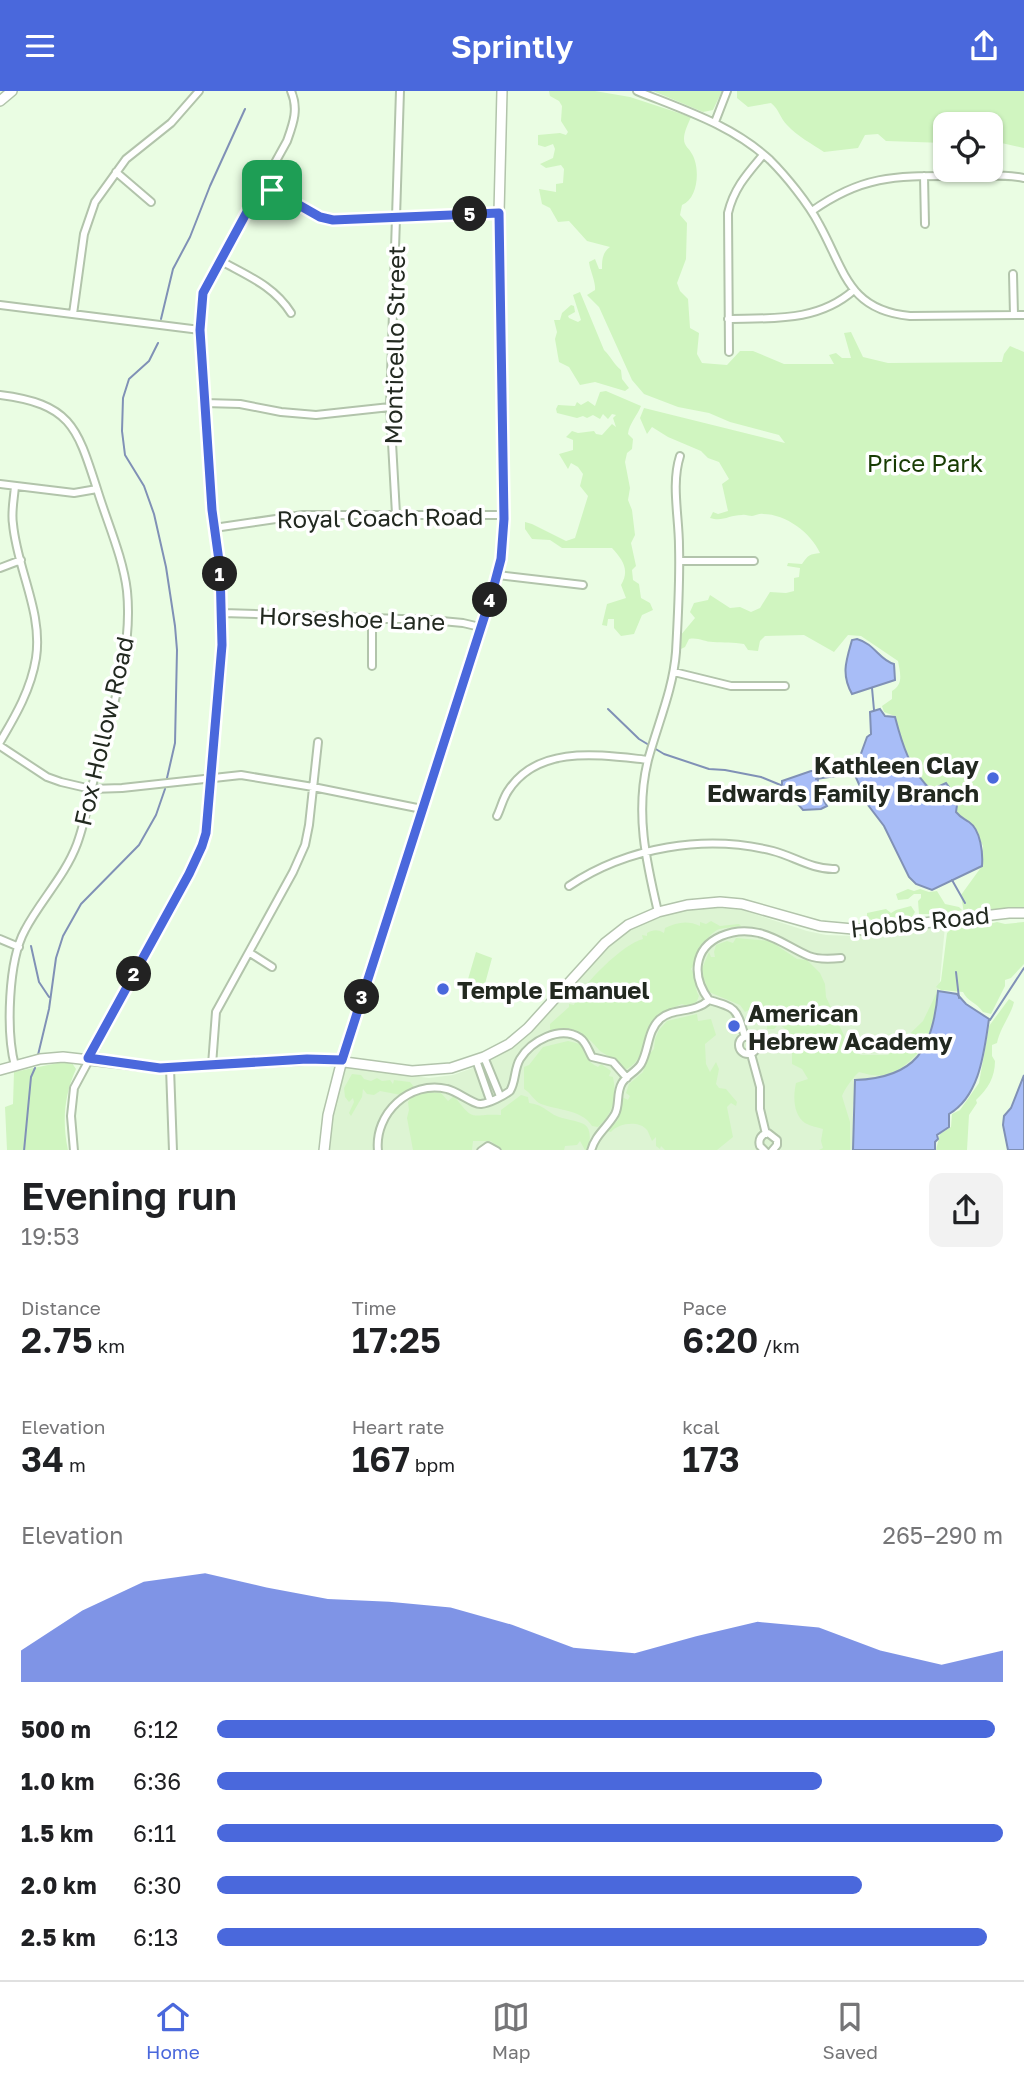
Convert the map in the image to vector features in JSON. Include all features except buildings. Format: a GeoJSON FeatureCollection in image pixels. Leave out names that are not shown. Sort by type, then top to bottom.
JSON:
{"type":"FeatureCollection","features":[{"type":"Feature","properties":{"kind":"street"},"geometry":{"type":"LineString","coordinates":[[0,101],[12,91]]}},
{"type":"Feature","properties":{"kind":"street"},"geometry":{"type":"LineString","coordinates":[[73,314],[84,234],[95,202],[126,159],[171,123],[199,91]]}},
{"type":"Feature","properties":{"kind":"street"},"geometry":{"type":"LineString","coordinates":[[74,1150],[71,1137],[71,1104],[74,1088],[202,846],[208,819],[223,613],[200,330],[203,293],[287,141],[296,106],[291,91]]}},
{"type":"Feature","properties":{"kind":"street","name":"Monticello Street"},"geometry":{"type":"LineString","coordinates":[[396,514],[390,407],[400,91]]}},
{"type":"Feature","properties":{"kind":"street"},"geometry":{"type":"LineString","coordinates":[[324,1150],[329,1108],[342,1060],[501,559],[504,515],[499,213],[502,91]]}},
{"type":"Feature","properties":{"kind":"street"},"geometry":{"type":"LineString","coordinates":[[637,91],[715,122],[740,136],[764,155],[812,211],[854,290],[876,309],[894,315],[1024,315]]}},
{"type":"Feature","properties":{"kind":"street"},"geometry":{"type":"LineString","coordinates":[[715,122],[727,91]]}},
{"type":"Feature","properties":{"kind":"street"},"geometry":{"type":"LineString","coordinates":[[729,352],[727,228],[732,196],[764,155]]}},
{"type":"Feature","properties":{"kind":"street"},"geometry":{"type":"LineString","coordinates":[[116,172],[151,202]]}},
{"type":"Feature","properties":{"kind":"street"},"geometry":{"type":"LineString","coordinates":[[924,176],[925,224]]}},
{"type":"Feature","properties":{"kind":"street"},"geometry":{"type":"LineString","coordinates":[[812,211],[850,188],[885,177],[1024,178]]}},
{"type":"Feature","properties":{"kind":"street"},"geometry":{"type":"LineString","coordinates":[[262,184],[320,217],[333,220],[499,213]]}},
{"type":"Feature","properties":{"kind":"street"},"geometry":{"type":"LineString","coordinates":[[221,261],[268,287],[281,297],[291,313]]}},
{"type":"Feature","properties":{"kind":"street"},"geometry":{"type":"LineString","coordinates":[[1013,274],[1014,315]]}},
{"type":"Feature","properties":{"kind":"street"},"geometry":{"type":"LineString","coordinates":[[728,319],[813,314],[844,299],[854,290]]}},
{"type":"Feature","properties":{"kind":"street"},"geometry":{"type":"LineString","coordinates":[[0,305],[200,330]]}},
{"type":"Feature","properties":{"kind":"street","name":"Fox Hollow Road"},"geometry":{"type":"LineString","coordinates":[[0,395],[29,400],[58,413],[77,433],[126,587],[127,636],[122,670],[77,844],[61,875],[24,931],[19,947],[13,980],[10,1033],[15,1066]]}},
{"type":"Feature","properties":{"kind":"street"},"geometry":{"type":"LineString","coordinates":[[205,403],[240,404],[316,415],[390,407]]}},
{"type":"Feature","properties":{"kind":"street"},"geometry":{"type":"LineString","coordinates":[[658,912],[645,853],[642,806],[648,760],[667,706],[674,672],[680,561],[676,475],[680,456]]}},
{"type":"Feature","properties":{"kind":"street"},"geometry":{"type":"LineString","coordinates":[[0,485],[74,493],[97,489]]}},
{"type":"Feature","properties":{"kind":"street"},"geometry":{"type":"LineString","coordinates":[[15,487],[13,526],[32,599],[37,634],[36,658],[23,702],[0,744],[47,777],[91,789],[211,777],[254,776],[422,809]]}},
{"type":"Feature","properties":{"kind":"street","name":"Royal Coach Road"},"geometry":{"type":"LineString","coordinates":[[214,528],[303,515],[504,515]]}},
{"type":"Feature","properties":{"kind":"street"},"geometry":{"type":"LineString","coordinates":[[0,568],[22,561]]}},
{"type":"Feature","properties":{"kind":"street"},"geometry":{"type":"LineString","coordinates":[[680,561],[754,562]]}},
{"type":"Feature","properties":{"kind":"street"},"geometry":{"type":"LineString","coordinates":[[498,575],[583,585]]}},
{"type":"Feature","properties":{"kind":"street","name":"Horseshoe Lane"},"geometry":{"type":"LineString","coordinates":[[223,613],[452,622],[480,627]]}},
{"type":"Feature","properties":{"kind":"street"},"geometry":{"type":"LineString","coordinates":[[372,619],[372,666]]}},
{"type":"Feature","properties":{"kind":"street"},"geometry":{"type":"LineString","coordinates":[[674,672],[731,685],[785,686]]}},
{"type":"Feature","properties":{"kind":"street"},"geometry":{"type":"LineString","coordinates":[[212,1065],[216,1012],[293,873],[305,845],[318,742]]}},
{"type":"Feature","properties":{"kind":"street"},"geometry":{"type":"LineString","coordinates":[[498,816],[506,793],[516,780],[548,759],[579,756],[648,760]]}},
{"type":"Feature","properties":{"kind":"street"},"geometry":{"type":"LineString","coordinates":[[569,887],[599,870],[645,853],[687,844],[730,844],[775,851],[824,869],[835,869]]}},
{"type":"Feature","properties":{"kind":"street","name":"Hobbs Road"},"geometry":{"type":"LineString","coordinates":[[0,1070],[54,1057],[88,1058],[140,1067],[170,1068],[307,1059],[342,1060],[412,1071],[452,1067],[480,1058],[509,1044],[528,1028],[605,943],[628,925],[658,912],[687,905],[720,902],[742,904],[820,926],[864,930],[1024,913]]}},
{"type":"Feature","properties":{"kind":"street"},"geometry":{"type":"LineString","coordinates":[[709,1000],[700,983],[698,963],[708,943],[721,936],[757,932],[811,957],[841,958]]}},
{"type":"Feature","properties":{"kind":"street"},"geometry":{"type":"LineString","coordinates":[[0,939],[19,947]]}},
{"type":"Feature","properties":{"kind":"street"},"geometry":{"type":"LineString","coordinates":[[250,953],[272,967]]}},
{"type":"Feature","properties":{"kind":"street"},"geometry":{"type":"LineString","coordinates":[[591,1150],[598,1135],[617,1111],[620,1088],[642,1062],[650,1034],[659,1020],[668,1014],[695,1009],[709,1000],[727,1004],[734,1009],[745,1037]]}},
{"type":"Feature","properties":{"kind":"street"},"geometry":{"type":"LineString","coordinates":[[378,1150],[378,1133],[384,1119],[395,1104],[412,1092],[429,1087],[443,1088],[457,1091],[477,1105],[490,1100],[513,1088],[518,1063],[523,1054],[538,1041],[558,1035],[579,1038],[585,1043],[592,1057],[613,1062],[626,1078]]}},
{"type":"Feature","properties":{"kind":"street"},"geometry":{"type":"LineString","coordinates":[[752,1037],[756,1041],[757,1047],[751,1053],[743,1052],[740,1047],[741,1039],[752,1037]]}},
{"type":"Feature","properties":{"kind":"street"},"geometry":{"type":"LineString","coordinates":[[751,1053],[759,1080],[760,1109],[766,1134]]}},
{"type":"Feature","properties":{"kind":"street"},"geometry":{"type":"LineString","coordinates":[[480,1058],[500,1096]]}},
{"type":"Feature","properties":{"kind":"street"},"geometry":{"type":"LineString","coordinates":[[480,1058],[490,1100]]}},
{"type":"Feature","properties":{"kind":"street"},"geometry":{"type":"LineString","coordinates":[[170,1068],[173,1150]]}},
{"type":"Feature","properties":{"kind":"street"},"geometry":{"type":"LineString","coordinates":[[765,1150],[759,1143],[761,1137],[766,1134],[774,1135],[777,1140],[777,1145],[772,1150]]}},
{"type":"Feature","properties":{"kind":"street"},"geometry":{"type":"LineString","coordinates":[[481,1150],[488,1146],[497,1150]]}},
{"type":"Feature","properties":{"kind":"shaded area","name":"American Hebrew Academy"},"geometry":{"type":"Polygon","coordinates":[[[704,907],[742,910],[826,935],[855,936],[945,926],[936,1022],[923,1049],[907,1067],[895,1074],[874,1079],[853,1105],[853,1150],[324,1150],[342,1060],[354,1068],[429,1078],[453,1075],[481,1065],[531,1031],[605,950],[631,929],[674,912],[704,907]]]}},
{"type":"Feature","properties":{"kind":"green space","name":"Price Park"},"geometry":{"type":"Polygon","coordinates":[[[549,91],[595,91],[630,97],[691,117],[684,139],[695,160],[697,174],[695,189],[688,201],[682,205],[680,215],[687,223],[686,259],[677,283],[688,299],[690,328],[699,333],[697,354],[702,363],[727,365],[740,351],[753,351],[784,364],[834,364],[829,355],[836,353],[842,358],[851,358],[844,333],[851,332],[863,357],[888,363],[1002,362],[1010,346],[1024,352],[1024,909],[964,913],[961,895],[982,866],[983,846],[971,823],[962,819],[956,811],[946,783],[931,790],[918,774],[908,756],[895,716],[884,712],[882,706],[892,699],[892,691],[900,682],[898,661],[861,636],[848,635],[834,652],[804,635],[765,636],[760,641],[758,651],[748,650],[744,644],[695,639],[689,639],[681,649],[680,636],[695,618],[690,612],[694,603],[708,600],[710,595],[730,608],[740,607],[751,612],[760,608],[770,592],[794,591],[794,578],[799,577],[800,568],[787,566],[788,563],[802,564],[810,555],[820,553],[811,538],[780,517],[762,514],[710,518],[713,512],[718,514],[728,511],[722,484],[729,479],[719,462],[652,427],[647,434],[640,418],[644,408],[785,443],[779,435],[730,422],[709,413],[678,407],[644,394],[632,380],[599,307],[587,295],[595,290],[589,262],[595,259],[599,269],[602,269],[604,254],[610,247],[587,241],[569,221],[558,222],[550,208],[542,204],[539,189],[556,192],[556,184],[563,183],[564,169],[561,165],[546,168],[540,164],[553,158],[555,149],[553,144],[545,147],[538,145],[538,135],[566,135],[568,132],[561,121],[562,106],[550,96],[549,91]]]}},
{"type":"Feature","properties":{"kind":"green space"},"geometry":{"type":"Polygon","coordinates":[[[653,91],[722,91],[713,110],[703,112],[653,91]]]}},
{"type":"Feature","properties":{"kind":"green space"},"geometry":{"type":"Polygon","coordinates":[[[737,91],[1024,91],[1024,148],[1003,143],[1003,112],[933,112],[933,143],[886,141],[878,134],[865,135],[858,148],[824,152],[791,129],[771,103],[748,107],[737,98],[737,91]]]}},
{"type":"Feature","properties":{"kind":"green space"},"geometry":{"type":"Polygon","coordinates":[[[580,292],[604,350],[621,370],[622,379],[629,388],[625,391],[595,382],[580,385],[569,367],[559,362],[554,320],[560,320],[562,313],[571,305],[574,306],[575,312],[568,316],[569,318],[578,322],[581,320],[573,295],[580,292]]]}},
{"type":"Feature","properties":{"kind":"green space"},"geometry":{"type":"Polygon","coordinates":[[[606,391],[641,406],[629,430],[628,434],[633,439],[632,449],[627,453],[625,462],[630,488],[628,500],[635,535],[631,543],[636,566],[632,570],[633,580],[639,584],[641,598],[650,603],[653,610],[642,615],[634,634],[621,636],[614,628],[614,619],[608,619],[607,626],[602,625],[607,604],[626,598],[621,585],[625,575],[624,565],[612,548],[562,548],[550,540],[532,539],[525,529],[525,522],[566,541],[575,538],[588,496],[580,486],[583,474],[571,463],[568,469],[559,454],[573,450],[573,440],[566,437],[572,431],[594,431],[602,435],[612,424],[616,427],[613,418],[616,415],[612,414],[608,419],[603,414],[600,419],[593,415],[577,418],[557,413],[556,409],[558,405],[575,406],[577,402],[581,405],[588,401],[595,406],[600,392],[606,391]]]}},
{"type":"Feature","properties":{"kind":"green space"},"geometry":{"type":"Polygon","coordinates":[[[908,889],[937,891],[945,904],[962,910],[946,914],[919,914],[918,901],[921,894],[898,900],[896,894],[908,889]]]}},
{"type":"Feature","properties":{"kind":"green space"},"geometry":{"type":"Polygon","coordinates":[[[911,906],[915,912],[912,917],[898,917],[887,921],[881,918],[880,922],[874,922],[867,917],[867,913],[886,909],[891,913],[911,906]]]}},
{"type":"Feature","properties":{"kind":"green space"},"geometry":{"type":"Polygon","coordinates":[[[711,921],[720,926],[741,926],[719,929],[708,938],[691,969],[699,996],[696,1003],[688,1006],[682,1004],[663,1012],[645,1035],[638,1059],[627,1069],[569,1028],[550,1031],[550,1024],[569,1004],[574,1005],[593,977],[625,948],[643,939],[642,935],[647,936],[647,933],[655,930],[664,933],[665,928],[678,923],[687,922],[700,926],[700,922],[706,924],[711,921]]]}},
{"type":"Feature","properties":{"kind":"green space"},"geometry":{"type":"Polygon","coordinates":[[[997,922],[1024,922],[1024,964],[1011,978],[1005,980],[1005,986],[991,1014],[983,1012],[963,992],[936,987],[941,981],[947,933],[955,926],[967,929],[997,922]]]}},
{"type":"Feature","properties":{"kind":"green space"},"geometry":{"type":"Polygon","coordinates":[[[736,938],[770,941],[797,959],[807,960],[820,973],[825,984],[826,997],[850,1048],[861,1055],[888,1055],[923,1021],[936,994],[943,1000],[924,1039],[923,1048],[908,1062],[888,1075],[859,1072],[847,1087],[842,1096],[850,1122],[850,1150],[819,1150],[823,1148],[823,1129],[805,1123],[798,1115],[794,1099],[796,1083],[808,1079],[802,1069],[792,1064],[792,1048],[799,1047],[785,1029],[779,1024],[774,1029],[767,1029],[763,1008],[745,1012],[740,1005],[709,992],[701,971],[709,952],[711,957],[715,957],[716,945],[727,941],[733,943],[736,938]]]}},
{"type":"Feature","properties":{"kind":"green space"},"geometry":{"type":"Polygon","coordinates":[[[476,952],[492,958],[483,991],[466,986],[476,952]]]}},
{"type":"Feature","properties":{"kind":"green space"},"geometry":{"type":"Polygon","coordinates":[[[1009,999],[1014,1002],[1013,1007],[997,1043],[992,1045],[995,1067],[992,1077],[969,1115],[967,1150],[936,1150],[940,1134],[951,1127],[952,1114],[960,1110],[979,1083],[989,1026],[1009,999]]]}},
{"type":"Feature","properties":{"kind":"green space"},"geometry":{"type":"Polygon","coordinates":[[[697,1014],[698,1021],[711,1019],[716,1035],[705,1044],[706,1064],[710,1072],[716,1062],[719,1069],[716,1084],[719,1088],[726,1089],[737,1102],[736,1106],[731,1103],[727,1107],[733,1137],[717,1150],[665,1150],[656,1146],[656,1137],[652,1141],[647,1130],[639,1125],[623,1125],[611,1132],[607,1131],[618,1120],[622,1097],[628,1100],[630,1096],[626,1093],[629,1084],[643,1072],[659,1030],[667,1021],[697,1014]]]}},
{"type":"Feature","properties":{"kind":"green space"},"geometry":{"type":"Polygon","coordinates":[[[568,1041],[580,1044],[591,1063],[598,1067],[601,1064],[611,1071],[609,1076],[613,1077],[615,1091],[613,1104],[608,1116],[598,1127],[592,1126],[576,1114],[541,1104],[524,1089],[524,1067],[529,1065],[543,1047],[568,1041]]]}},
{"type":"Feature","properties":{"kind":"green space"},"geometry":{"type":"Polygon","coordinates":[[[58,1063],[72,1063],[76,1069],[65,1109],[68,1150],[7,1150],[5,1107],[13,1104],[14,1072],[58,1063]]]}},
{"type":"Feature","properties":{"kind":"green space"},"geometry":{"type":"Polygon","coordinates":[[[352,1074],[361,1075],[371,1081],[377,1078],[382,1081],[390,1080],[393,1084],[394,1080],[410,1082],[414,1087],[401,1095],[380,1091],[374,1095],[367,1094],[363,1089],[362,1097],[351,1116],[349,1113],[353,1098],[349,1102],[344,1088],[352,1074]]]}},
{"type":"Feature","properties":{"kind":"green space"},"geometry":{"type":"Polygon","coordinates":[[[441,1093],[448,1101],[454,1096],[466,1111],[474,1115],[501,1115],[501,1110],[521,1095],[528,1097],[529,1103],[559,1117],[580,1122],[588,1128],[588,1150],[585,1150],[580,1141],[577,1145],[565,1146],[564,1150],[500,1150],[491,1141],[473,1141],[472,1150],[413,1150],[407,1118],[408,1102],[412,1096],[441,1093]]]}},
{"type":"Feature","properties":{"kind":"water"},"geometry":{"type":"Polygon","coordinates":[[[857,639],[894,664],[895,680],[852,694],[846,667],[852,640],[857,639]]]}},
{"type":"Feature","properties":{"kind":"water"},"geometry":{"type":"Polygon","coordinates":[[[880,709],[885,716],[895,717],[917,774],[931,790],[946,783],[950,800],[957,805],[956,812],[973,826],[979,836],[982,866],[932,890],[916,884],[909,877],[884,826],[868,805],[854,773],[867,737],[871,734],[870,712],[880,709]]]}},
{"type":"Feature","properties":{"kind":"water"},"geometry":{"type":"Polygon","coordinates":[[[817,771],[819,792],[827,806],[803,810],[782,786],[782,781],[817,771]]]}},
{"type":"Feature","properties":{"kind":"water"},"geometry":{"type":"Polygon","coordinates":[[[938,991],[957,994],[966,1004],[989,1019],[974,1085],[968,1096],[949,1114],[949,1127],[937,1135],[935,1150],[853,1150],[855,1080],[893,1073],[907,1066],[917,1056],[926,1044],[931,1029],[938,991]]]}},
{"type":"Feature","properties":{"kind":"water"},"geometry":{"type":"Polygon","coordinates":[[[1024,1075],[1024,1150],[1008,1150],[1004,1116],[1011,1108],[1024,1075]]]}},
{"type":"Feature","properties":{"kind":"waterway"},"geometry":{"type":"LineString","coordinates":[[161,319],[173,269],[190,237],[245,109]]}},
{"type":"Feature","properties":{"kind":"waterway"},"geometry":{"type":"LineString","coordinates":[[158,343],[149,361],[129,379],[123,398],[122,431],[125,455],[144,486],[154,514],[175,626],[175,743],[167,778]]}},
{"type":"Feature","properties":{"kind":"waterway"},"geometry":{"type":"LineString","coordinates":[[872,688],[874,710]]}},
{"type":"Feature","properties":{"kind":"waterway"},"geometry":{"type":"LineString","coordinates":[[608,709],[639,739],[664,754],[709,769],[761,777],[783,786]]}},
{"type":"Feature","properties":{"kind":"waterway"},"geometry":{"type":"LineString","coordinates":[[816,779],[856,773]]}},
{"type":"Feature","properties":{"kind":"waterway"},"geometry":{"type":"LineString","coordinates":[[38,1055],[49,1009],[56,958],[63,936],[81,904],[139,845],[156,815],[165,789]]}},
{"type":"Feature","properties":{"kind":"waterway"},"geometry":{"type":"LineString","coordinates":[[952,880],[965,903]]}},
{"type":"Feature","properties":{"kind":"waterway"},"geometry":{"type":"LineString","coordinates":[[31,946],[39,982],[49,997]]}},
{"type":"Feature","properties":{"kind":"waterway"},"geometry":{"type":"LineString","coordinates":[[990,1020],[1024,968]]}},
{"type":"Feature","properties":{"kind":"waterway"},"geometry":{"type":"LineString","coordinates":[[956,972],[959,998]]}},
{"type":"Feature","properties":{"kind":"waterway"},"geometry":{"type":"LineString","coordinates":[[24,1150],[31,1077],[35,1068]]}},
{"type":"Feature","properties":{"kind":"place","name":"Kathleen Clay Edwards Family Branch"},"geometry":{"type":"Point","coordinates":[993,778]}},
{"type":"Feature","properties":{"kind":"place","name":"Temple Emanuel"},"geometry":{"type":"Point","coordinates":[443,989]}},
{"type":"Feature","properties":{"kind":"place","name":"American Hebrew Academy"},"geometry":{"type":"Point","coordinates":[734,1026]}},
{"type":"Feature","properties":{"kind":"route"},"geometry":{"type":"LineString","coordinates":[[262,184],[272,190],[320,217],[333,220],[499,213],[504,519],[498,575],[342,1060],[307,1059],[160,1068],[88,1058],[189,874],[206,833],[223,613],[212,510],[200,330],[201,303],[203,293],[262,184]]}}]}
